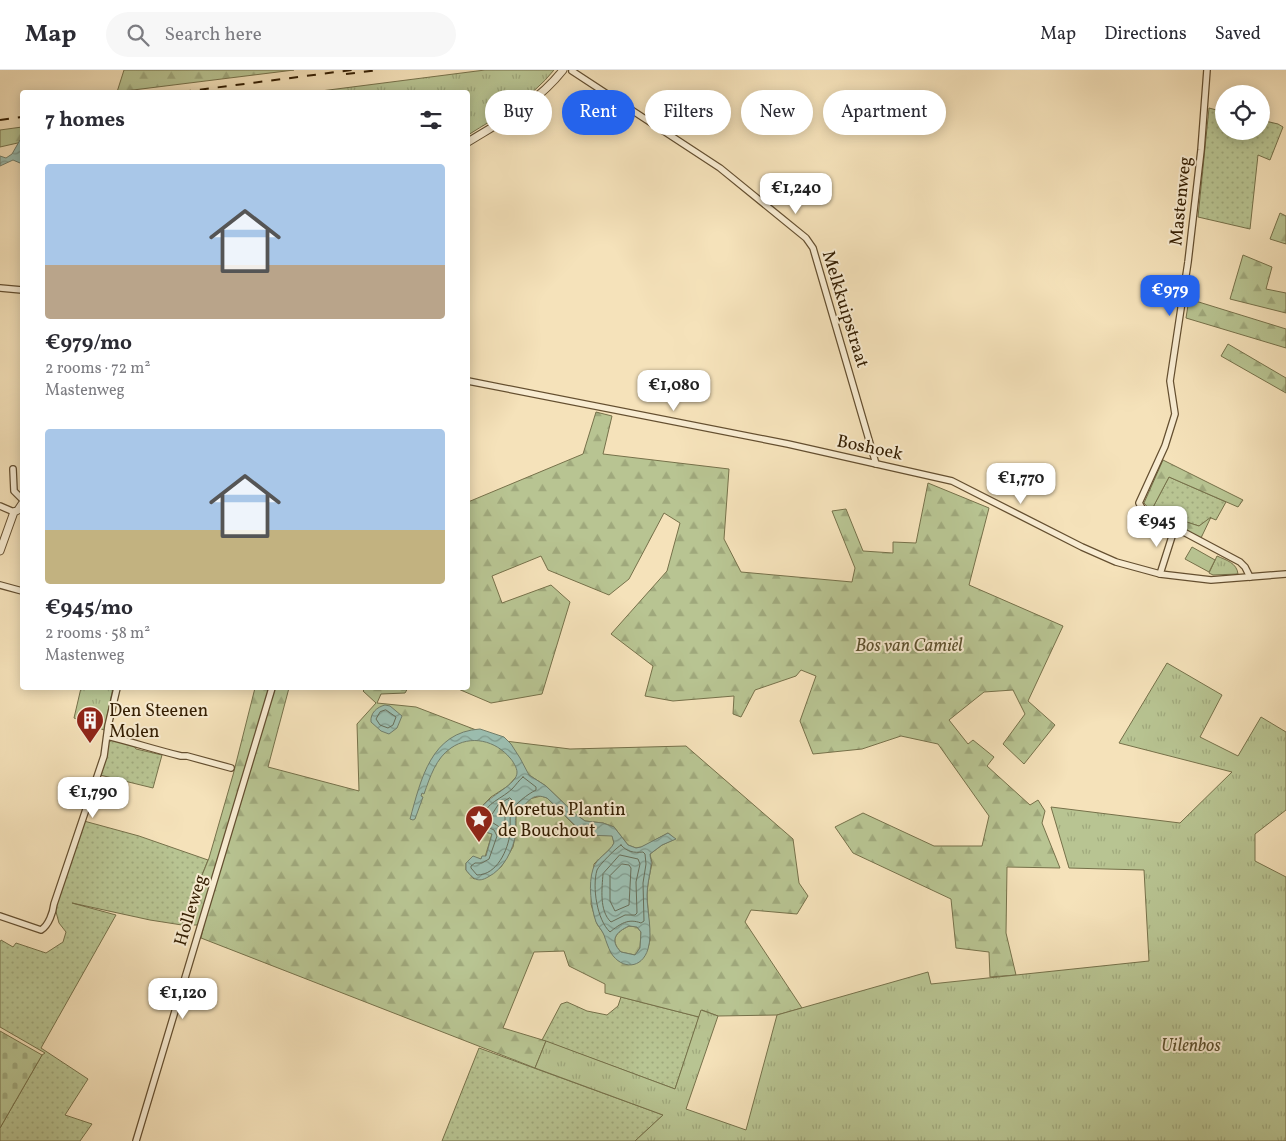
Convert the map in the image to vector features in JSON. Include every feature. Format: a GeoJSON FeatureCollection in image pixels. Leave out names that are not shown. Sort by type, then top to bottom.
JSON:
{"type":"FeatureCollection","features":[{"type":"Feature","properties":{"kind":"street"},"geometry":{"type":"LineString","coordinates":[[470,141],[533,101],[544,92],[562,70]]}},
{"type":"Feature","properties":{"kind":"street","name":"Mastenweg"},"geometry":{"type":"LineString","coordinates":[[1175,527],[1146,512],[1139,503],[1165,446],[1176,414],[1170,381],[1190,252],[1207,70]]}},
{"type":"Feature","properties":{"kind":"street","name":"Melkkuipstraat"},"geometry":{"type":"LineString","coordinates":[[572,71],[720,168],[806,238],[813,248],[876,464]]}},
{"type":"Feature","properties":{"kind":"street"},"geometry":{"type":"LineString","coordinates":[[0,288],[20,290]]}},
{"type":"Feature","properties":{"kind":"street","name":"Boshoek"},"geometry":{"type":"LineString","coordinates":[[470,381],[788,444],[952,480],[1082,548],[1116,562],[1160,574],[1206,580],[1286,574]]}},
{"type":"Feature","properties":{"kind":"street"},"geometry":{"type":"LineString","coordinates":[[13,469],[14,491],[20,498]]}},
{"type":"Feature","properties":{"kind":"street"},"geometry":{"type":"LineString","coordinates":[[0,506],[14,512]]}},
{"type":"Feature","properties":{"kind":"street"},"geometry":{"type":"LineString","coordinates":[[0,550],[14,512],[20,507]]}},
{"type":"Feature","properties":{"kind":"street"},"geometry":{"type":"LineString","coordinates":[[1160,574],[1175,527],[1240,562],[1250,578]]}},
{"type":"Feature","properties":{"kind":"street"},"geometry":{"type":"LineString","coordinates":[[0,585],[20,590]]}},
{"type":"Feature","properties":{"kind":"street"},"geometry":{"type":"LineString","coordinates":[[0,916],[44,929],[53,911],[55,898],[104,756],[117,690]]}},
{"type":"Feature","properties":{"kind":"street","name":"Holleweg"},"geometry":{"type":"LineString","coordinates":[[136,1141],[271,690]]}},
{"type":"Feature","properties":{"kind":"street"},"geometry":{"type":"LineString","coordinates":[[107,736],[231,768]]}},
{"type":"Feature","properties":{"kind":"green space"},"geometry":{"type":"Polygon","coordinates":[[[124,70],[294,70],[133,90],[118,90],[124,70]]]}},
{"type":"Feature","properties":{"kind":"green space"},"geometry":{"type":"Polygon","coordinates":[[[485,70],[554,70],[535,90],[485,90],[485,124],[470,134],[470,90],[329,90],[485,70]]]}},
{"type":"Feature","properties":{"kind":"green space"},"geometry":{"type":"Polygon","coordinates":[[[1209,108],[1215,110],[1215,140],[1270,140],[1270,122],[1283,127],[1270,160],[1258,155],[1250,229],[1198,217],[1209,108]]]}},
{"type":"Feature","properties":{"kind":"green space"},"geometry":{"type":"Polygon","coordinates":[[[20,127],[20,142],[0,147],[0,130],[20,127]]]}},
{"type":"Feature","properties":{"kind":"green space"},"geometry":{"type":"Polygon","coordinates":[[[1280,213],[1286,216],[1286,244],[1270,239],[1280,213]]]}},
{"type":"Feature","properties":{"kind":"green space"},"geometry":{"type":"Polygon","coordinates":[[[1243,255],[1272,267],[1266,289],[1286,293],[1286,313],[1230,299],[1243,255]]]}},
{"type":"Feature","properties":{"kind":"green space"},"geometry":{"type":"Polygon","coordinates":[[[1189,299],[1286,329],[1286,348],[1186,318],[1189,299]]]}},
{"type":"Feature","properties":{"kind":"green space"},"geometry":{"type":"Polygon","coordinates":[[[1228,344],[1286,378],[1286,393],[1221,356],[1228,344]]]}},
{"type":"Feature","properties":{"kind":"green space","name":"Bos van Camiel"},"geometry":{"type":"Polygon","coordinates":[[[596,412],[612,416],[603,454],[729,469],[724,539],[741,572],[852,582],[855,568],[832,511],[846,509],[863,551],[893,553],[893,542],[916,543],[928,483],[989,508],[969,585],[1063,626],[1028,701],[1055,725],[1024,764],[1003,744],[1025,714],[1013,690],[984,692],[949,720],[968,744],[973,740],[994,757],[987,766],[1030,805],[1038,800],[1045,811],[1042,823],[1060,868],[1007,867],[1006,933],[1016,975],[990,977],[989,952],[956,948],[951,899],[853,853],[835,827],[863,813],[934,846],[982,846],[989,816],[938,744],[901,736],[862,749],[813,754],[800,721],[816,676],[801,670],[796,676],[755,690],[741,717],[733,714],[734,696],[673,701],[645,696],[653,666],[611,634],[667,571],[680,523],[664,513],[629,579],[609,595],[548,570],[541,556],[492,576],[502,603],[551,585],[570,602],[542,694],[491,703],[461,690],[470,690],[470,501],[583,454],[596,412]]]}},
{"type":"Feature","properties":{"kind":"green space"},"geometry":{"type":"Polygon","coordinates":[[[1163,460],[1243,500],[1238,507],[1169,477],[1151,511],[1144,503],[1163,460]]]}},
{"type":"Feature","properties":{"kind":"green space"},"geometry":{"type":"Polygon","coordinates":[[[1169,477],[1226,502],[1216,520],[1211,518],[1199,526],[1171,517],[1169,521],[1151,511],[1169,477]]]}},
{"type":"Feature","properties":{"kind":"green space"},"geometry":{"type":"Polygon","coordinates":[[[1171,517],[1199,526],[1211,517],[1201,538],[1169,521],[1171,517]]]}},
{"type":"Feature","properties":{"kind":"green space"},"geometry":{"type":"Polygon","coordinates":[[[1192,547],[1215,560],[1209,572],[1185,559],[1192,547]]]}},
{"type":"Feature","properties":{"kind":"green space"},"geometry":{"type":"Polygon","coordinates":[[[1217,556],[1236,567],[1238,574],[1213,575],[1209,573],[1217,556]]]}},
{"type":"Feature","properties":{"kind":"green space","name":"Uilenbos"},"geometry":{"type":"Polygon","coordinates":[[[1167,663],[1222,695],[1200,737],[1238,756],[1261,717],[1286,732],[1286,810],[1255,834],[1255,861],[1286,877],[1286,1141],[635,1141],[663,1115],[535,1068],[546,1041],[675,1089],[701,1010],[718,1016],[686,1109],[746,1130],[777,1015],[928,972],[931,984],[1149,961],[1144,870],[1069,868],[1051,807],[1180,823],[1232,772],[1119,743],[1167,663]]]}},
{"type":"Feature","properties":{"kind":"green space"},"geometry":{"type":"Polygon","coordinates":[[[81,690],[113,690],[104,730],[74,718],[81,690]]]}},
{"type":"Feature","properties":{"kind":"green space"},"geometry":{"type":"Polygon","coordinates":[[[254,690],[288,690],[268,767],[359,791],[357,724],[376,703],[364,690],[407,690],[405,693],[381,694],[377,703],[416,707],[505,741],[570,749],[686,746],[793,839],[799,883],[808,896],[797,914],[751,910],[745,922],[802,1008],[777,1015],[718,1016],[702,1010],[699,1017],[605,993],[605,984],[569,966],[564,951],[534,952],[503,1028],[546,1041],[535,1068],[201,938],[204,925],[182,925],[209,858],[254,690]],[[529,775],[516,777],[508,786],[491,797],[482,806],[476,829],[492,834],[485,857],[481,859],[473,857],[466,863],[466,870],[474,879],[501,867],[513,847],[516,832],[516,814],[529,799],[541,796],[547,798],[584,835],[612,835],[614,843],[612,847],[594,864],[591,904],[597,924],[604,934],[612,954],[622,963],[648,948],[650,940],[647,895],[652,863],[650,854],[662,845],[675,839],[668,833],[642,847],[636,848],[628,845],[614,827],[603,823],[585,821],[546,786],[529,775]]]}},
{"type":"Feature","properties":{"kind":"green space"},"geometry":{"type":"Polygon","coordinates":[[[112,740],[134,746],[136,749],[162,755],[153,788],[100,775],[108,743],[112,740]]]}},
{"type":"Feature","properties":{"kind":"green space"},"geometry":{"type":"Polygon","coordinates":[[[84,821],[139,836],[208,860],[182,925],[72,903],[116,915],[41,1048],[88,1079],[65,1115],[92,1124],[80,1141],[0,1141],[0,1128],[42,1055],[45,1053],[0,1027],[0,942],[1,940],[13,947],[16,943],[46,953],[63,942],[66,932],[59,923],[55,908],[84,821]]]}},
{"type":"Feature","properties":{"kind":"green space"},"geometry":{"type":"Polygon","coordinates":[[[629,926],[637,927],[641,932],[640,948],[635,955],[621,952],[615,944],[618,934],[629,926]]]}},
{"type":"Feature","properties":{"kind":"green space"},"geometry":{"type":"Polygon","coordinates":[[[621,997],[699,1017],[675,1089],[542,1040],[561,1004],[567,1002],[587,1011],[607,1015],[618,1006],[621,997]]]}},
{"type":"Feature","properties":{"kind":"green space"},"geometry":{"type":"Polygon","coordinates":[[[0,1031],[42,1055],[0,1128],[0,1031]]]}},
{"type":"Feature","properties":{"kind":"green space"},"geometry":{"type":"Polygon","coordinates":[[[479,1048],[663,1115],[635,1141],[442,1141],[479,1048]]]}},
{"type":"Feature","properties":{"kind":"water"},"geometry":{"type":"Polygon","coordinates":[[[20,140],[20,163],[13,160],[0,166],[0,156],[6,158],[12,154],[20,140]]]}},
{"type":"Feature","properties":{"kind":"water"},"geometry":{"type":"Polygon","coordinates":[[[385,705],[390,706],[402,716],[397,728],[389,734],[381,731],[371,722],[375,711],[385,705]]]}},
{"type":"Feature","properties":{"kind":"water"},"geometry":{"type":"Polygon","coordinates":[[[480,729],[504,737],[511,744],[529,775],[546,786],[585,821],[603,823],[614,827],[628,845],[636,848],[641,847],[668,833],[676,839],[662,845],[650,854],[651,864],[647,895],[650,936],[645,956],[637,964],[626,964],[616,959],[611,953],[594,916],[591,896],[591,875],[597,862],[614,843],[612,836],[585,835],[547,798],[535,797],[527,802],[518,812],[513,846],[503,864],[494,874],[478,880],[473,878],[466,870],[466,863],[473,856],[481,859],[482,856],[486,856],[492,834],[476,829],[477,818],[482,807],[513,781],[516,776],[517,770],[514,763],[498,747],[483,741],[467,741],[446,752],[434,768],[424,794],[422,793],[421,796],[423,797],[415,819],[410,819],[419,788],[431,760],[439,748],[463,732],[480,729]],[[629,926],[616,937],[615,944],[621,952],[635,955],[640,948],[641,932],[637,927],[629,926]]]}},
{"type":"Feature","properties":{"kind":"railway"},"geometry":{"type":"LineString","coordinates":[[197,90],[352,70]]}},
{"type":"Feature","properties":{"kind":"railway"},"geometry":{"type":"LineString","coordinates":[[346,74],[378,70]]}},
{"type":"Feature","properties":{"kind":"railway"},"geometry":{"type":"LineString","coordinates":[[0,120],[20,117]]}},
{"type":"Feature","properties":{"kind":"place","name":"Den Steenen Molen"},"geometry":{"type":"Point","coordinates":[90,744]}},
{"type":"Feature","properties":{"kind":"place","name":"Moretus Plantin de Bouchout"},"geometry":{"type":"Point","coordinates":[479,843]}}]}
